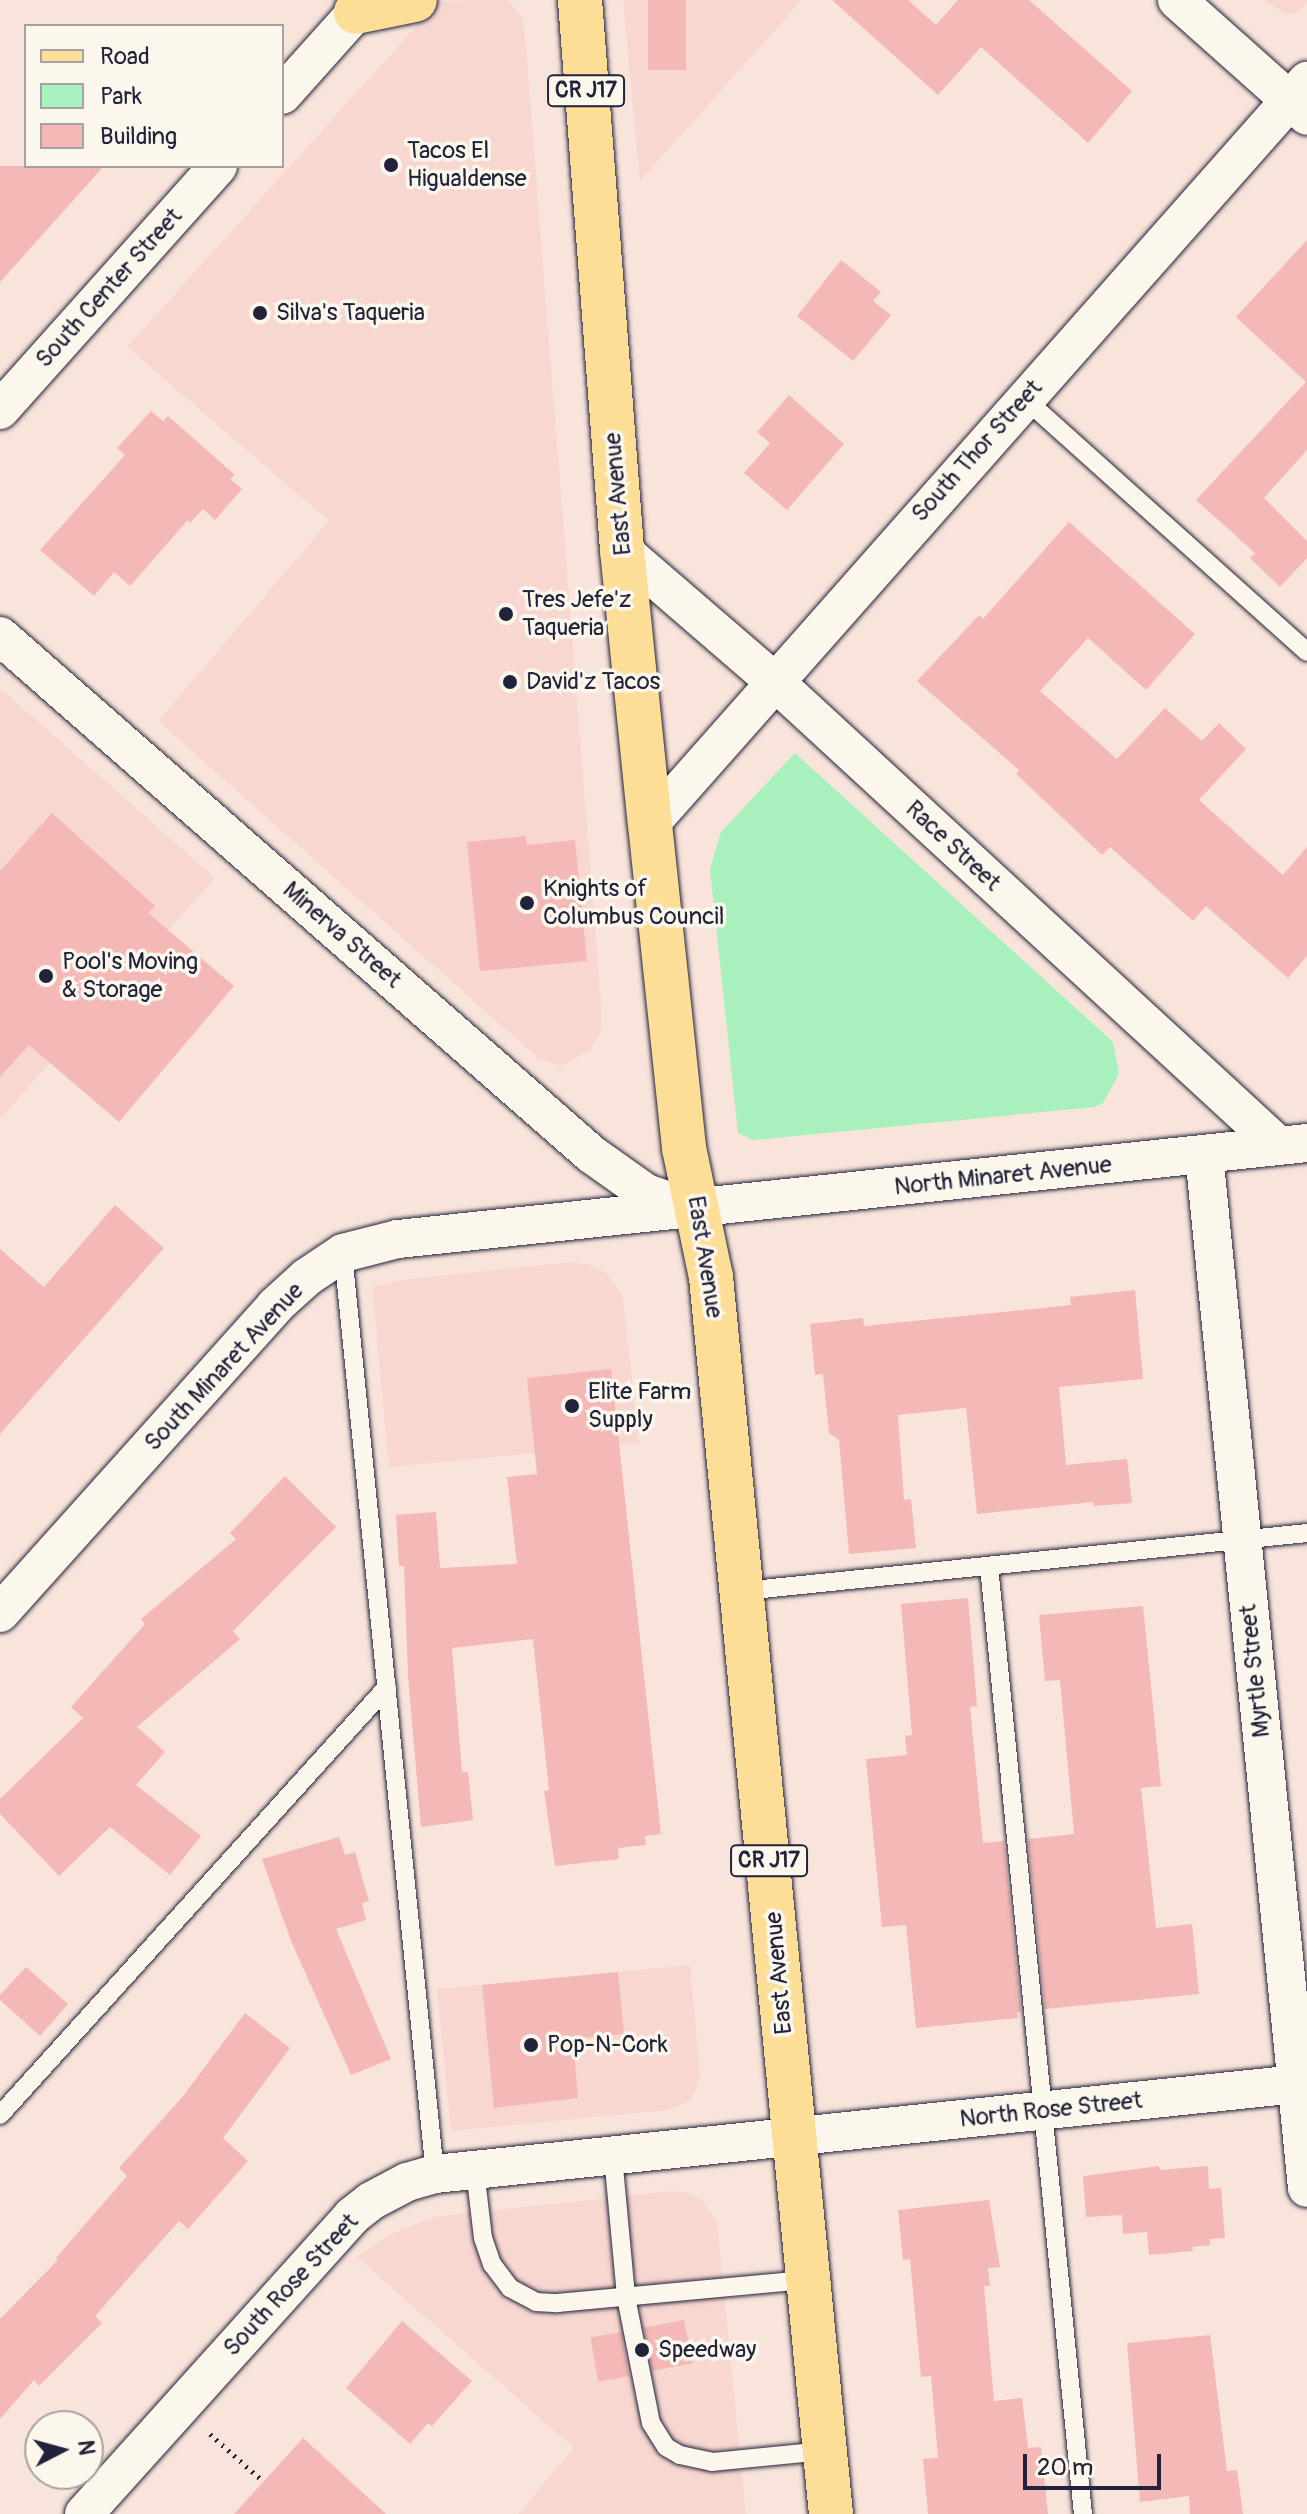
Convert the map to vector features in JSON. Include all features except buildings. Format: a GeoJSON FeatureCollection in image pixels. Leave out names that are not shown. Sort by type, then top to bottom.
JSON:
{"type":"FeatureCollection","features":[{"type":"Feature","properties":{"kind":"main road"},"geometry":{"type":"LineString","coordinates":[[361,6],[415,0]]}},
{"type":"Feature","properties":{"kind":"main road","name":"East Avenue"},"geometry":{"type":"LineString","coordinates":[[576,3],[622,550],[684,1148],[711,1277],[831,2514]]}},
{"type":"Feature","properties":{"kind":"street"},"geometry":{"type":"LineString","coordinates":[[1177,0],[1301,99]]}},
{"type":"Feature","properties":{"kind":"street"},"geometry":{"type":"LineString","coordinates":[[284,93],[361,6]]}},
{"type":"Feature","properties":{"kind":"street","name":"South Thor Street"},"geometry":{"type":"LineString","coordinates":[[650,824],[1024,398],[1301,99]]}},
{"type":"Feature","properties":{"kind":"street","name":"South Center Street"},"geometry":{"type":"LineString","coordinates":[[0,410],[216,168]]}},
{"type":"Feature","properties":{"kind":"street","name":"Race Street"},"geometry":{"type":"LineString","coordinates":[[622,550],[774,681],[1293,1145]]}},
{"type":"Feature","properties":{"kind":"street","name":"Minerva Street"},"geometry":{"type":"LineString","coordinates":[[0,636],[591,1154],[646,1193],[678,1206],[699,1209]]}},
{"type":"Feature","properties":{"kind":"street","name":"North Minaret Avenue"},"geometry":{"type":"LineString","coordinates":[[699,1209],[1293,1145]]}},
{"type":"Feature","properties":{"kind":"street"},"geometry":{"type":"LineString","coordinates":[[585,1220],[597,1184],[591,1154]]}},
{"type":"Feature","properties":{"kind":"street","name":"Myrtle Street"},"geometry":{"type":"LineString","coordinates":[[1204,1154],[1242,1540],[1302,2084],[1307,2188]]}},
{"type":"Feature","properties":{"kind":"street","name":"South Minaret Avenue"},"geometry":{"type":"LineString","coordinates":[[0,1613],[275,1306],[319,1267],[343,1253],[398,1239],[699,1209]]}},
{"type":"Feature","properties":{"kind":"street","name":"North Rose Street"},"geometry":{"type":"LineString","coordinates":[[795,2136],[1302,2084]]}},
{"type":"Feature","properties":{"kind":"street","name":"South Rose Street"},"geometry":{"type":"LineString","coordinates":[[84,2514],[352,2216],[388,2190],[435,2174],[795,2136]]}},
{"type":"Feature","properties":{"kind":"lane"},"geometry":{"type":"LineString","coordinates":[[1024,398],[1307,652]]}},
{"type":"Feature","properties":{"kind":"lane"},"geometry":{"type":"LineString","coordinates":[[343,1253],[435,2174]]}},
{"type":"Feature","properties":{"kind":"lane"},"geometry":{"type":"LineString","coordinates":[[743,1591],[1307,1533]]}},
{"type":"Feature","properties":{"kind":"lane"},"geometry":{"type":"LineString","coordinates":[[989,1566],[1083,2514]]}},
{"type":"Feature","properties":{"kind":"lane"},"geometry":{"type":"LineString","coordinates":[[0,2115],[387,1687]]}},
{"type":"Feature","properties":{"kind":"lane"},"geometry":{"type":"LineString","coordinates":[[613,2156],[626,2297],[651,2423],[666,2447],[680,2455],[712,2462],[825,2451]]}},
{"type":"Feature","properties":{"kind":"lane"},"geometry":{"type":"LineString","coordinates":[[475,2170],[485,2246],[492,2264],[510,2288],[527,2298],[546,2303],[807,2280]]}},
{"type":"Feature","properties":{"kind":"path"},"geometry":{"type":"LineString","coordinates":[[209,2433],[263,2481]]}},
{"type":"Feature","properties":{"kind":"shaded area"},"geometry":{"type":"Polygon","coordinates":[[[508,0],[522,17],[525,36],[602,1017],[600,1034],[590,1050],[561,1066],[538,1058],[158,721],[329,521],[127,347],[439,1],[508,0]]]}},
{"type":"Feature","properties":{"kind":"shaded area"},"geometry":{"type":"Polygon","coordinates":[[[623,0],[802,0],[640,181],[623,0]]]}},
{"type":"Feature","properties":{"kind":"shaded area"},"geometry":{"type":"Polygon","coordinates":[[[1264,0],[1307,2],[1295,14],[1285,14],[1264,0]]]}},
{"type":"Feature","properties":{"kind":"shaded area"},"geometry":{"type":"Polygon","coordinates":[[[0,688],[215,878],[0,1119],[0,688]]]}},
{"type":"Feature","properties":{"kind":"shaded area"},"geometry":{"type":"Polygon","coordinates":[[[571,1262],[592,1265],[606,1273],[623,1297],[639,1443],[389,1467],[372,1287],[401,1280],[571,1262]]]}},
{"type":"Feature","properties":{"kind":"shaded area"},"geometry":{"type":"Polygon","coordinates":[[[690,1965],[700,2073],[697,2088],[689,2101],[667,2110],[451,2131],[437,1989],[690,1965]]]}},
{"type":"Feature","properties":{"kind":"shaded area"},"geometry":{"type":"Polygon","coordinates":[[[686,2192],[702,2200],[717,2223],[746,2514],[518,2514],[574,2448],[357,2257],[387,2236],[433,2217],[686,2192]]]}},
{"type":"Feature","properties":{"kind":"green space"},"geometry":{"type":"Polygon","coordinates":[[[795,753],[1113,1042],[1119,1074],[1103,1103],[1095,1107],[753,1140],[738,1133],[710,869],[721,832],[795,753]]]}},
{"type":"Feature","properties":{"kind":"place","name":"Tacos El Higualdense"},"geometry":{"type":"Point","coordinates":[391,165]}},
{"type":"Feature","properties":{"kind":"place","name":"Silva's Taqueria"},"geometry":{"type":"Point","coordinates":[260,313]}},
{"type":"Feature","properties":{"kind":"place","name":"Tres Jefe'z Taqueria"},"geometry":{"type":"Point","coordinates":[506,614]}},
{"type":"Feature","properties":{"kind":"place","name":"David'z Tacos"},"geometry":{"type":"Point","coordinates":[510,682]}},
{"type":"Feature","properties":{"kind":"place","name":"Knights of Columbus Council"},"geometry":{"type":"Point","coordinates":[527,903]}},
{"type":"Feature","properties":{"kind":"place","name":"Pool's Moving & Storage"},"geometry":{"type":"Point","coordinates":[46,976]}},
{"type":"Feature","properties":{"kind":"place","name":"Elite Farm Supply"},"geometry":{"type":"Point","coordinates":[572,1406]}},
{"type":"Feature","properties":{"kind":"place","name":"Pop-N-Cork"},"geometry":{"type":"Point","coordinates":[531,2045]}},
{"type":"Feature","properties":{"kind":"place","name":"Speedway"},"geometry":{"type":"Point","coordinates":[642,2350]}}]}
